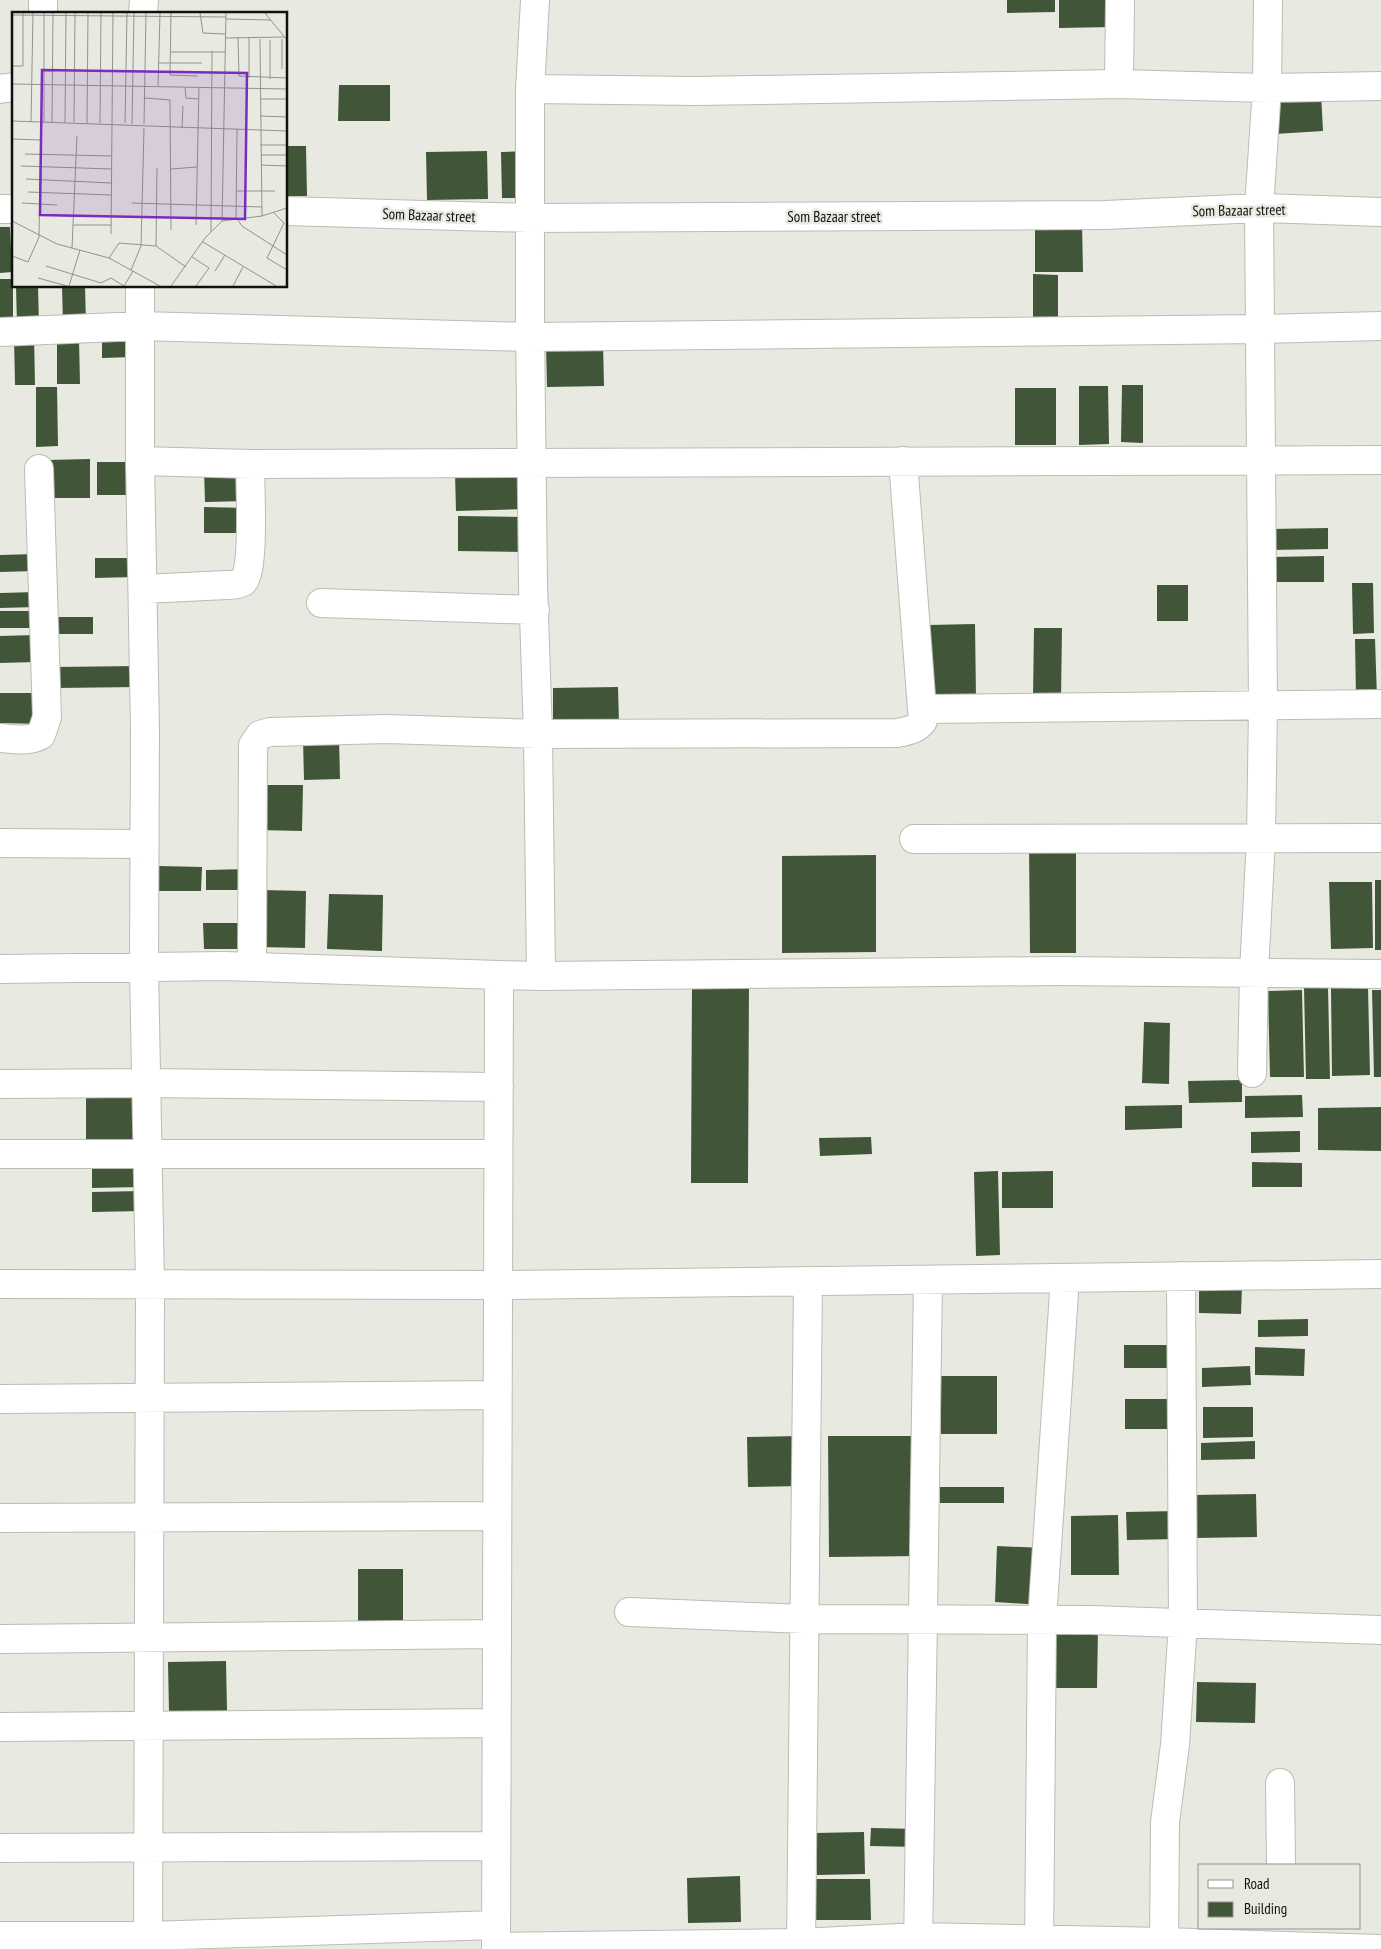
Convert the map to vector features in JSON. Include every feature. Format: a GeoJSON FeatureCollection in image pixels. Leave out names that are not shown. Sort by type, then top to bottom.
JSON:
{"type":"FeatureCollection","features":[{"type":"Feature","properties":{"kind":"street"},"geometry":{"type":"LineString","coordinates":[[535,0],[530,89],[530,337],[542,976]]}},
{"type":"Feature","properties":{"kind":"street"},"geometry":{"type":"LineString","coordinates":[[1119,84],[1120,0]]}},
{"type":"Feature","properties":{"kind":"street"},"geometry":{"type":"LineString","coordinates":[[1252,1074],[1254,972],[1261,838],[1263,706],[1261,329],[1258,208],[1268,88],[1268,0]]}},
{"type":"Feature","properties":{"kind":"street"},"geometry":{"type":"LineString","coordinates":[[530,89],[696,90],[1119,84],[1268,88],[1381,86]]}},
{"type":"Feature","properties":{"kind":"street","name":"Som Bazaar street"},"geometry":{"type":"LineString","coordinates":[[288,211],[530,218],[1105,215],[1258,208],[1381,212]]}},
{"type":"Feature","properties":{"kind":"street"},"geometry":{"type":"LineString","coordinates":[[140,288],[140,461],[145,730],[143,844],[144,967],[151,1398],[148,1942]]}},
{"type":"Feature","properties":{"kind":"street"},"geometry":{"type":"LineString","coordinates":[[0,332],[141,326],[530,337],[1381,326]]}},
{"type":"Feature","properties":{"kind":"street"},"geometry":{"type":"LineString","coordinates":[[140,461],[250,464],[1381,460]]}},
{"type":"Feature","properties":{"kind":"street"},"geometry":{"type":"LineString","coordinates":[[252,967],[253,745],[260,735],[270,732],[387,729],[538,734],[897,733],[919,726],[923,721],[903,461]]}},
{"type":"Feature","properties":{"kind":"street"},"geometry":{"type":"LineString","coordinates":[[143,589],[227,585],[243,581],[248,565],[251,530],[250,464]]}},
{"type":"Feature","properties":{"kind":"street"},"geometry":{"type":"LineString","coordinates":[[0,738],[36,738],[41,735],[47,717],[39,470]]}},
{"type":"Feature","properties":{"kind":"street"},"geometry":{"type":"LineString","coordinates":[[321,603],[534,610]]}},
{"type":"Feature","properties":{"kind":"street"},"geometry":{"type":"LineString","coordinates":[[922,709],[1381,704]]}},
{"type":"Feature","properties":{"kind":"street"},"geometry":{"type":"LineString","coordinates":[[914,839],[1381,838]]}},
{"type":"Feature","properties":{"kind":"street"},"geometry":{"type":"LineString","coordinates":[[0,843],[143,844]]}},
{"type":"Feature","properties":{"kind":"street"},"geometry":{"type":"LineString","coordinates":[[0,969],[252,967],[542,976],[1056,971],[1381,974]]}},
{"type":"Feature","properties":{"kind":"street"},"geometry":{"type":"LineString","coordinates":[[496,1940],[499,975]]}},
{"type":"Feature","properties":{"kind":"street"},"geometry":{"type":"LineString","coordinates":[[0,1084],[146,1083],[499,1087]]}},
{"type":"Feature","properties":{"kind":"street"},"geometry":{"type":"LineString","coordinates":[[0,1154],[498,1154]]}},
{"type":"Feature","properties":{"kind":"street"},"geometry":{"type":"LineString","coordinates":[[0,1284],[498,1285],[1381,1274]]}},
{"type":"Feature","properties":{"kind":"street"},"geometry":{"type":"LineString","coordinates":[[1164,1945],[1165,1822],[1175,1745],[1182,1623],[1180,1276]]}},
{"type":"Feature","properties":{"kind":"street"},"geometry":{"type":"LineString","coordinates":[[1039,1944],[1042,1620],[1065,1278]]}},
{"type":"Feature","properties":{"kind":"street"},"geometry":{"type":"LineString","coordinates":[[918,1943],[928,1280]]}},
{"type":"Feature","properties":{"kind":"street"},"geometry":{"type":"LineString","coordinates":[[800,1946],[808,1281]]}},
{"type":"Feature","properties":{"kind":"street"},"geometry":{"type":"LineString","coordinates":[[0,1399],[497,1395]]}},
{"type":"Feature","properties":{"kind":"street"},"geometry":{"type":"LineString","coordinates":[[0,1518],[497,1516]]}},
{"type":"Feature","properties":{"kind":"street"},"geometry":{"type":"LineString","coordinates":[[629,1612],[804,1619],[1042,1620],[1381,1630]]}},
{"type":"Feature","properties":{"kind":"street"},"geometry":{"type":"LineString","coordinates":[[0,1639],[496,1634]]}},
{"type":"Feature","properties":{"kind":"street"},"geometry":{"type":"LineString","coordinates":[[0,1727],[149,1727],[496,1722]]}},
{"type":"Feature","properties":{"kind":"street"},"geometry":{"type":"LineString","coordinates":[[1280,1783],[1280,1864]]}},
{"type":"Feature","properties":{"kind":"street"},"geometry":{"type":"LineString","coordinates":[[0,1848],[496,1846]]}},
{"type":"Feature","properties":{"kind":"street"},"geometry":{"type":"LineString","coordinates":[[0,1936],[148,1942],[496,1940],[671,1946],[800,1946],[918,1943],[1164,1945],[1279,1940],[1381,1949]]}},
{"type":"Feature","properties":{"kind":"building"},"geometry":{"type":"Polygon","coordinates":[[[1007,0],[1055,0],[1055,12],[1007,13],[1007,0]]]}},
{"type":"Feature","properties":{"kind":"building"},"geometry":{"type":"Polygon","coordinates":[[[1059,0],[1113,0],[1113,27],[1059,28],[1059,0]]]}},
{"type":"Feature","properties":{"kind":"building"},"geometry":{"type":"Polygon","coordinates":[[[339,85],[390,85],[390,121],[338,121],[339,85]]]}},
{"type":"Feature","properties":{"kind":"building"},"geometry":{"type":"Polygon","coordinates":[[[1321,93],[1323,131],[1275,134],[1273,95],[1321,93]]]}},
{"type":"Feature","properties":{"kind":"building"},"geometry":{"type":"Polygon","coordinates":[[[288,146],[306,146],[307,196],[288,196],[288,146]]]}},
{"type":"Feature","properties":{"kind":"building"},"geometry":{"type":"Polygon","coordinates":[[[487,151],[488,199],[427,200],[426,152],[487,151]]]}},
{"type":"Feature","properties":{"kind":"building"},"geometry":{"type":"Polygon","coordinates":[[[528,151],[530,198],[502,198],[501,152],[528,151]]]}},
{"type":"Feature","properties":{"kind":"building"},"geometry":{"type":"Polygon","coordinates":[[[1035,223],[1082,223],[1083,272],[1035,272],[1035,223]]]}},
{"type":"Feature","properties":{"kind":"building"},"geometry":{"type":"Polygon","coordinates":[[[0,227],[10,227],[12,272],[0,273],[0,227]]]}},
{"type":"Feature","properties":{"kind":"building"},"geometry":{"type":"Polygon","coordinates":[[[1033,274],[1058,275],[1058,326],[1033,326],[1033,274]]]}},
{"type":"Feature","properties":{"kind":"building"},"geometry":{"type":"Polygon","coordinates":[[[0,279],[12,279],[13,326],[0,326],[0,279]]]}},
{"type":"Feature","properties":{"kind":"building"},"geometry":{"type":"Polygon","coordinates":[[[16,288],[38,288],[39,326],[17,325],[16,288]]]}},
{"type":"Feature","properties":{"kind":"building"},"geometry":{"type":"Polygon","coordinates":[[[62,288],[85,288],[86,324],[63,324],[62,288]]]}},
{"type":"Feature","properties":{"kind":"building"},"geometry":{"type":"Polygon","coordinates":[[[133,331],[134,357],[102,358],[102,332],[133,331]]]}},
{"type":"Feature","properties":{"kind":"building"},"geometry":{"type":"Polygon","coordinates":[[[34,335],[35,385],[15,385],[14,336],[34,335]]]}},
{"type":"Feature","properties":{"kind":"building"},"geometry":{"type":"Polygon","coordinates":[[[57,340],[79,340],[80,384],[57,384],[57,340]]]}},
{"type":"Feature","properties":{"kind":"building"},"geometry":{"type":"Polygon","coordinates":[[[603,343],[604,386],[547,387],[546,345],[603,343]]]}},
{"type":"Feature","properties":{"kind":"building"},"geometry":{"type":"Polygon","coordinates":[[[1122,385],[1143,385],[1143,443],[1121,442],[1122,385]]]}},
{"type":"Feature","properties":{"kind":"building"},"geometry":{"type":"Polygon","coordinates":[[[1079,386],[1108,386],[1109,444],[1079,445],[1079,386]]]}},
{"type":"Feature","properties":{"kind":"building"},"geometry":{"type":"Polygon","coordinates":[[[36,387],[57,387],[58,446],[36,447],[36,387]]]}},
{"type":"Feature","properties":{"kind":"building"},"geometry":{"type":"Polygon","coordinates":[[[1015,388],[1056,388],[1056,445],[1015,445],[1015,388]]]}},
{"type":"Feature","properties":{"kind":"building"},"geometry":{"type":"Polygon","coordinates":[[[90,459],[90,498],[47,498],[47,460],[90,459]]]}},
{"type":"Feature","properties":{"kind":"building"},"geometry":{"type":"Polygon","coordinates":[[[97,462],[138,462],[139,495],[97,495],[97,462]]]}},
{"type":"Feature","properties":{"kind":"building"},"geometry":{"type":"Polygon","coordinates":[[[248,469],[248,501],[205,502],[204,470],[248,469]]]}},
{"type":"Feature","properties":{"kind":"building"},"geometry":{"type":"Polygon","coordinates":[[[527,472],[528,509],[456,511],[455,473],[527,472]]]}},
{"type":"Feature","properties":{"kind":"building"},"geometry":{"type":"Polygon","coordinates":[[[204,507],[249,508],[249,533],[204,533],[204,507]]]}},
{"type":"Feature","properties":{"kind":"building"},"geometry":{"type":"Polygon","coordinates":[[[458,516],[527,517],[527,552],[458,551],[458,516]]]}},
{"type":"Feature","properties":{"kind":"building"},"geometry":{"type":"Polygon","coordinates":[[[1328,528],[1328,549],[1269,550],[1268,529],[1328,528]]]}},
{"type":"Feature","properties":{"kind":"building"},"geometry":{"type":"Polygon","coordinates":[[[35,554],[35,571],[0,572],[0,555],[35,554]]]}},
{"type":"Feature","properties":{"kind":"building"},"geometry":{"type":"Polygon","coordinates":[[[1324,556],[1324,582],[1271,582],[1271,557],[1324,556]]]}},
{"type":"Feature","properties":{"kind":"building"},"geometry":{"type":"Polygon","coordinates":[[[95,558],[135,558],[135,577],[95,578],[95,558]]]}},
{"type":"Feature","properties":{"kind":"building"},"geometry":{"type":"Polygon","coordinates":[[[1352,583],[1373,583],[1374,633],[1353,634],[1352,583]]]}},
{"type":"Feature","properties":{"kind":"building"},"geometry":{"type":"Polygon","coordinates":[[[1157,585],[1188,585],[1188,621],[1157,621],[1157,585]]]}},
{"type":"Feature","properties":{"kind":"building"},"geometry":{"type":"Polygon","coordinates":[[[37,592],[37,607],[0,608],[0,593],[37,592]]]}},
{"type":"Feature","properties":{"kind":"building"},"geometry":{"type":"Polygon","coordinates":[[[0,611],[36,611],[36,628],[0,628],[0,611]]]}},
{"type":"Feature","properties":{"kind":"building"},"geometry":{"type":"Polygon","coordinates":[[[54,617],[93,617],[93,634],[53,634],[54,617]]]}},
{"type":"Feature","properties":{"kind":"building"},"geometry":{"type":"Polygon","coordinates":[[[975,624],[976,699],[931,700],[929,625],[975,624]]]}},
{"type":"Feature","properties":{"kind":"building"},"geometry":{"type":"Polygon","coordinates":[[[1034,628],[1062,628],[1061,697],[1033,697],[1034,628]]]}},
{"type":"Feature","properties":{"kind":"building"},"geometry":{"type":"Polygon","coordinates":[[[35,635],[35,662],[0,663],[0,636],[35,635]]]}},
{"type":"Feature","properties":{"kind":"building"},"geometry":{"type":"Polygon","coordinates":[[[1355,639],[1375,639],[1377,698],[1356,698],[1355,639]]]}},
{"type":"Feature","properties":{"kind":"building"},"geometry":{"type":"Polygon","coordinates":[[[139,666],[139,687],[55,688],[54,667],[139,666]]]}},
{"type":"Feature","properties":{"kind":"building"},"geometry":{"type":"Polygon","coordinates":[[[618,687],[619,725],[553,725],[553,688],[618,687]]]}},
{"type":"Feature","properties":{"kind":"building"},"geometry":{"type":"Polygon","coordinates":[[[0,693],[43,693],[43,724],[0,723],[0,693]]]}},
{"type":"Feature","properties":{"kind":"building"},"geometry":{"type":"Polygon","coordinates":[[[303,738],[339,738],[340,779],[304,780],[303,738]]]}},
{"type":"Feature","properties":{"kind":"building"},"geometry":{"type":"Polygon","coordinates":[[[259,785],[303,785],[302,831],[258,830],[259,785]]]}},
{"type":"Feature","properties":{"kind":"building"},"geometry":{"type":"Polygon","coordinates":[[[1076,840],[1076,953],[1030,953],[1029,841],[1076,840]]]}},
{"type":"Feature","properties":{"kind":"building"},"geometry":{"type":"Polygon","coordinates":[[[876,855],[876,952],[782,953],[782,856],[876,855]]]}},
{"type":"Feature","properties":{"kind":"building"},"geometry":{"type":"Polygon","coordinates":[[[159,866],[202,867],[201,891],[159,891],[159,866]]]}},
{"type":"Feature","properties":{"kind":"building"},"geometry":{"type":"Polygon","coordinates":[[[248,869],[248,890],[206,890],[206,870],[248,869]]]}},
{"type":"Feature","properties":{"kind":"building"},"geometry":{"type":"Polygon","coordinates":[[[1375,880],[1381,880],[1381,950],[1375,950],[1375,880]]]}},
{"type":"Feature","properties":{"kind":"building"},"geometry":{"type":"Polygon","coordinates":[[[1329,882],[1372,882],[1373,948],[1331,949],[1329,882]]]}},
{"type":"Feature","properties":{"kind":"building"},"geometry":{"type":"Polygon","coordinates":[[[262,890],[306,891],[305,948],[260,947],[262,890]]]}},
{"type":"Feature","properties":{"kind":"building"},"geometry":{"type":"Polygon","coordinates":[[[329,894],[383,895],[382,951],[327,949],[329,894]]]}},
{"type":"Feature","properties":{"kind":"building"},"geometry":{"type":"Polygon","coordinates":[[[203,923],[247,923],[248,949],[204,949],[203,923]]]}},
{"type":"Feature","properties":{"kind":"building"},"geometry":{"type":"Polygon","coordinates":[[[692,983],[749,983],[748,1183],[691,1183],[692,983]]]}},
{"type":"Feature","properties":{"kind":"building"},"geometry":{"type":"Polygon","coordinates":[[[1304,987],[1328,987],[1330,1079],[1306,1079],[1304,987]]]}},
{"type":"Feature","properties":{"kind":"building"},"geometry":{"type":"Polygon","coordinates":[[[1368,987],[1370,1075],[1332,1076],[1331,988],[1368,987]]]}},
{"type":"Feature","properties":{"kind":"building"},"geometry":{"type":"Polygon","coordinates":[[[1302,990],[1304,1077],[1270,1077],[1268,991],[1302,990]]]}},
{"type":"Feature","properties":{"kind":"building"},"geometry":{"type":"Polygon","coordinates":[[[1372,990],[1381,990],[1381,1077],[1374,1077],[1372,990]]]}},
{"type":"Feature","properties":{"kind":"building"},"geometry":{"type":"Polygon","coordinates":[[[1144,1022],[1170,1023],[1169,1084],[1142,1083],[1144,1022]]]}},
{"type":"Feature","properties":{"kind":"building"},"geometry":{"type":"Polygon","coordinates":[[[1242,1080],[1242,1102],[1189,1103],[1188,1081],[1242,1080]]]}},
{"type":"Feature","properties":{"kind":"building"},"geometry":{"type":"Polygon","coordinates":[[[86,1086],[139,1087],[139,1144],[86,1144],[86,1086]]]}},
{"type":"Feature","properties":{"kind":"building"},"geometry":{"type":"Polygon","coordinates":[[[1302,1095],[1303,1117],[1245,1118],[1245,1096],[1302,1095]]]}},
{"type":"Feature","properties":{"kind":"building"},"geometry":{"type":"Polygon","coordinates":[[[1182,1105],[1182,1128],[1125,1130],[1125,1106],[1182,1105]]]}},
{"type":"Feature","properties":{"kind":"building"},"geometry":{"type":"Polygon","coordinates":[[[1381,1107],[1381,1151],[1318,1150],[1318,1108],[1381,1107]]]}},
{"type":"Feature","properties":{"kind":"building"},"geometry":{"type":"Polygon","coordinates":[[[1300,1131],[1300,1152],[1251,1153],[1251,1132],[1300,1131]]]}},
{"type":"Feature","properties":{"kind":"building"},"geometry":{"type":"Polygon","coordinates":[[[871,1137],[872,1154],[820,1156],[819,1138],[871,1137]]]}},
{"type":"Feature","properties":{"kind":"building"},"geometry":{"type":"Polygon","coordinates":[[[1252,1162],[1302,1163],[1302,1187],[1252,1187],[1252,1162]]]}},
{"type":"Feature","properties":{"kind":"building"},"geometry":{"type":"Polygon","coordinates":[[[92,1163],[141,1163],[142,1187],[92,1188],[92,1163]]]}},
{"type":"Feature","properties":{"kind":"building"},"geometry":{"type":"Polygon","coordinates":[[[998,1171],[1000,1255],[976,1256],[974,1172],[998,1171]]]}},
{"type":"Feature","properties":{"kind":"building"},"geometry":{"type":"Polygon","coordinates":[[[1053,1171],[1053,1208],[1002,1208],[1002,1172],[1053,1171]]]}},
{"type":"Feature","properties":{"kind":"building"},"geometry":{"type":"Polygon","coordinates":[[[142,1191],[143,1211],[92,1212],[92,1192],[142,1191]]]}},
{"type":"Feature","properties":{"kind":"building"},"geometry":{"type":"Polygon","coordinates":[[[1199,1285],[1242,1285],[1241,1314],[1199,1313],[1199,1285]]]}},
{"type":"Feature","properties":{"kind":"building"},"geometry":{"type":"Polygon","coordinates":[[[1308,1319],[1308,1336],[1258,1337],[1258,1320],[1308,1319]]]}},
{"type":"Feature","properties":{"kind":"building"},"geometry":{"type":"Polygon","coordinates":[[[1124,1345],[1179,1345],[1179,1368],[1124,1368],[1124,1345]]]}},
{"type":"Feature","properties":{"kind":"building"},"geometry":{"type":"Polygon","coordinates":[[[1255,1347],[1305,1349],[1304,1376],[1255,1375],[1255,1347]]]}},
{"type":"Feature","properties":{"kind":"building"},"geometry":{"type":"Polygon","coordinates":[[[1250,1366],[1251,1385],[1202,1387],[1202,1368],[1250,1366]]]}},
{"type":"Feature","properties":{"kind":"building"},"geometry":{"type":"Polygon","coordinates":[[[941,1376],[997,1376],[997,1434],[941,1434],[941,1376]]]}},
{"type":"Feature","properties":{"kind":"building"},"geometry":{"type":"Polygon","coordinates":[[[1125,1399],[1177,1399],[1177,1429],[1125,1429],[1125,1399]]]}},
{"type":"Feature","properties":{"kind":"building"},"geometry":{"type":"Polygon","coordinates":[[[1203,1407],[1253,1407],[1253,1437],[1203,1438],[1203,1407]]]}},
{"type":"Feature","properties":{"kind":"building"},"geometry":{"type":"Polygon","coordinates":[[[800,1436],[802,1486],[748,1487],[747,1437],[800,1436]]]}},
{"type":"Feature","properties":{"kind":"building"},"geometry":{"type":"Polygon","coordinates":[[[828,1436],[921,1436],[921,1556],[829,1557],[828,1436]]]}},
{"type":"Feature","properties":{"kind":"building"},"geometry":{"type":"Polygon","coordinates":[[[1255,1441],[1255,1459],[1201,1460],[1201,1443],[1255,1441]]]}},
{"type":"Feature","properties":{"kind":"building"},"geometry":{"type":"Polygon","coordinates":[[[940,1487],[1004,1487],[1004,1503],[940,1503],[940,1487]]]}},
{"type":"Feature","properties":{"kind":"building"},"geometry":{"type":"Polygon","coordinates":[[[1256,1494],[1257,1537],[1194,1538],[1194,1495],[1256,1494]]]}},
{"type":"Feature","properties":{"kind":"building"},"geometry":{"type":"Polygon","coordinates":[[[1178,1511],[1179,1539],[1127,1540],[1126,1512],[1178,1511]]]}},
{"type":"Feature","properties":{"kind":"building"},"geometry":{"type":"Polygon","coordinates":[[[1118,1515],[1119,1575],[1071,1575],[1071,1516],[1118,1515]]]}},
{"type":"Feature","properties":{"kind":"building"},"geometry":{"type":"Polygon","coordinates":[[[997,1546],[1044,1548],[1042,1605],[995,1602],[997,1546]]]}},
{"type":"Feature","properties":{"kind":"building"},"geometry":{"type":"Polygon","coordinates":[[[358,1569],[403,1569],[403,1628],[358,1628],[358,1569]]]}},
{"type":"Feature","properties":{"kind":"building"},"geometry":{"type":"Polygon","coordinates":[[[1052,1628],[1098,1628],[1097,1688],[1052,1688],[1052,1628]]]}},
{"type":"Feature","properties":{"kind":"building"},"geometry":{"type":"Polygon","coordinates":[[[226,1661],[227,1711],[169,1712],[168,1662],[226,1661]]]}},
{"type":"Feature","properties":{"kind":"building"},"geometry":{"type":"Polygon","coordinates":[[[1197,1682],[1256,1683],[1255,1723],[1196,1722],[1197,1682]]]}},
{"type":"Feature","properties":{"kind":"building"},"geometry":{"type":"Polygon","coordinates":[[[871,1828],[919,1829],[918,1847],[870,1846],[871,1828]]]}},
{"type":"Feature","properties":{"kind":"building"},"geometry":{"type":"Polygon","coordinates":[[[864,1832],[865,1874],[817,1875],[816,1833],[864,1832]]]}},
{"type":"Feature","properties":{"kind":"building"},"geometry":{"type":"Polygon","coordinates":[[[740,1876],[741,1922],[688,1923],[687,1878],[740,1876]]]}},
{"type":"Feature","properties":{"kind":"building"},"geometry":{"type":"Polygon","coordinates":[[[815,1879],[870,1879],[871,1920],[815,1920],[815,1879]]]}}]}
